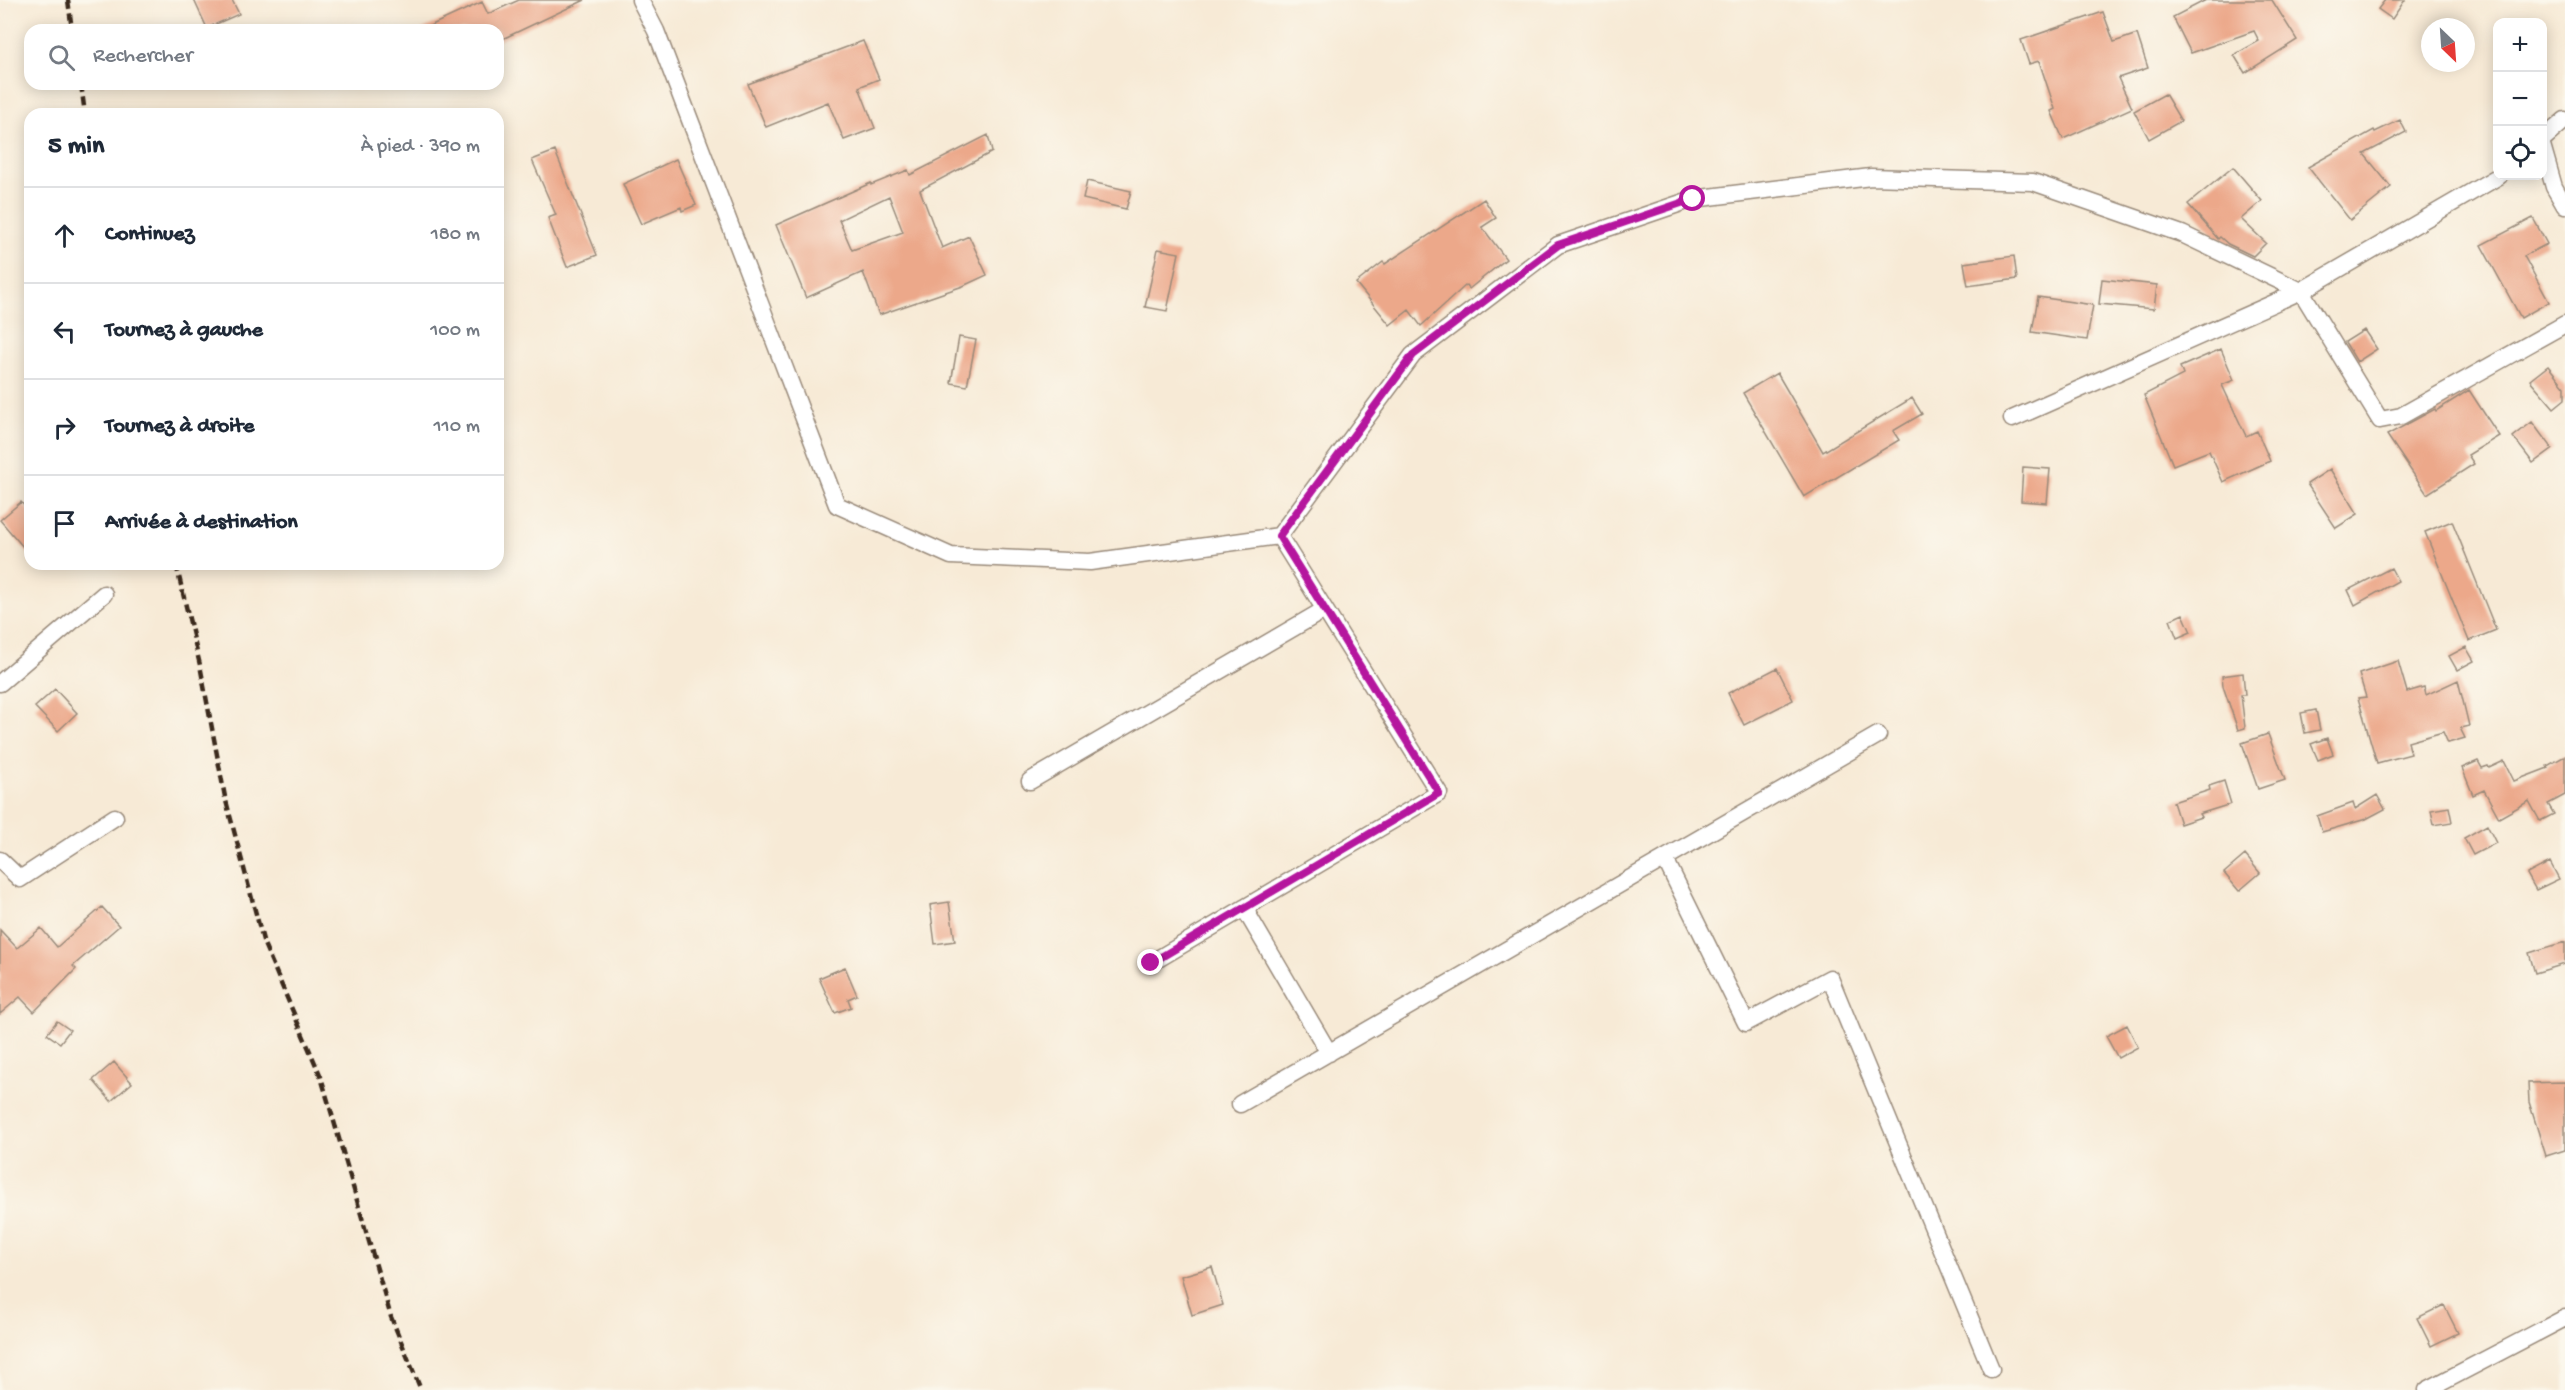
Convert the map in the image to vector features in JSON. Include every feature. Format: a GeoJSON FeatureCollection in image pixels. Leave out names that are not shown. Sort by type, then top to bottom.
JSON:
{"type":"FeatureCollection","features":[{"type":"Feature","properties":{"kind":"street"},"geometry":{"type":"LineString","coordinates":[[640,0],[660,42],[837,505],[951,555],[1090,562],[1279,536],[1413,355],[1558,245],[1693,199],[1871,177],[2033,182],[2182,234],[2301,291],[2380,420],[2401,416],[2565,324]]}},
{"type":"Feature","properties":{"kind":"street"},"geometry":{"type":"LineString","coordinates":[[2547,136],[2565,120]]}},
{"type":"Feature","properties":{"kind":"street"},"geometry":{"type":"LineString","coordinates":[[2547,162],[2554,187],[2565,206]]}},
{"type":"Feature","properties":{"kind":"street"},"geometry":{"type":"LineString","coordinates":[[2012,419],[2301,291],[2493,179]]}},
{"type":"Feature","properties":{"kind":"street"},"geometry":{"type":"LineString","coordinates":[[1151,963],[1439,793],[1279,536]]}},
{"type":"Feature","properties":{"kind":"street"},"geometry":{"type":"LineString","coordinates":[[0,683],[104,594]]}},
{"type":"Feature","properties":{"kind":"street"},"geometry":{"type":"LineString","coordinates":[[1030,781],[1324,610]]}},
{"type":"Feature","properties":{"kind":"street"},"geometry":{"type":"LineString","coordinates":[[1240,1104],[1878,735]]}},
{"type":"Feature","properties":{"kind":"street"},"geometry":{"type":"LineString","coordinates":[[0,860],[20,879],[114,817]]}},
{"type":"Feature","properties":{"kind":"street"},"geometry":{"type":"LineString","coordinates":[[1665,859],[1746,1023],[1830,978],[1991,1369]]}},
{"type":"Feature","properties":{"kind":"street"},"geometry":{"type":"LineString","coordinates":[[1244,908],[1329,1053]]}},
{"type":"Feature","properties":{"kind":"street"},"geometry":{"type":"LineString","coordinates":[[2427,1390],[2565,1318]]}},
{"type":"Feature","properties":{"kind":"building"},"geometry":{"type":"Polygon","coordinates":[[[194,0],[232,0],[239,14],[216,24],[205,24],[194,0]]]}},
{"type":"Feature","properties":{"kind":"building"},"geometry":{"type":"Polygon","coordinates":[[[519,0],[585,0],[504,38],[504,24],[434,24],[482,2],[488,14],[519,0]]]}},
{"type":"Feature","properties":{"kind":"building"},"geometry":{"type":"Polygon","coordinates":[[[2206,0],[2272,0],[2297,40],[2245,73],[2234,55],[2259,41],[2254,31],[2191,53],[2173,17],[2206,0]]]}},
{"type":"Feature","properties":{"kind":"building"},"geometry":{"type":"Polygon","coordinates":[[[2385,0],[2405,0],[2392,19],[2378,9],[2385,0]]]}},
{"type":"Feature","properties":{"kind":"building"},"geometry":{"type":"Polygon","coordinates":[[[2103,12],[2114,42],[2137,34],[2148,68],[2118,78],[2132,108],[2063,139],[2051,111],[2055,109],[2039,61],[2029,64],[2021,40],[2103,12]]]}},
{"type":"Feature","properties":{"kind":"building"},"geometry":{"type":"Polygon","coordinates":[[[863,41],[879,79],[859,87],[875,128],[844,140],[828,102],[766,127],[748,84],[863,41]]]}},
{"type":"Feature","properties":{"kind":"building"},"geometry":{"type":"Polygon","coordinates":[[[2165,94],[2181,121],[2149,139],[2134,111],[2165,94]]]}},
{"type":"Feature","properties":{"kind":"building"},"geometry":{"type":"Polygon","coordinates":[[[2400,120],[2406,132],[2364,154],[2391,187],[2350,220],[2308,167],[2374,130],[2375,132],[2400,120]]]}},
{"type":"Feature","properties":{"kind":"building"},"geometry":{"type":"Polygon","coordinates":[[[988,135],[992,152],[920,190],[942,248],[969,236],[987,275],[963,286],[879,315],[863,272],[806,298],[776,225],[871,183],[871,185],[908,170],[910,175],[988,135]],[[889,196],[839,220],[852,250],[903,232],[889,196]]]}},
{"type":"Feature","properties":{"kind":"building"},"geometry":{"type":"Polygon","coordinates":[[[555,151],[597,255],[567,267],[548,218],[556,215],[532,160],[555,151]]]}},
{"type":"Feature","properties":{"kind":"building"},"geometry":{"type":"Polygon","coordinates":[[[676,159],[696,205],[682,211],[681,207],[641,224],[623,184],[676,159]]]}},
{"type":"Feature","properties":{"kind":"building"},"geometry":{"type":"Polygon","coordinates":[[[2233,167],[2262,201],[2241,219],[2266,243],[2253,256],[2228,244],[2220,237],[2218,239],[2188,204],[2233,167]]]}},
{"type":"Feature","properties":{"kind":"building"},"geometry":{"type":"Polygon","coordinates":[[[1087,181],[1131,191],[1126,209],[1083,199],[1087,181]]]}},
{"type":"Feature","properties":{"kind":"building"},"geometry":{"type":"Polygon","coordinates":[[[1484,199],[1496,218],[1482,227],[1506,259],[1469,289],[1466,285],[1421,326],[1409,310],[1390,325],[1356,283],[1383,262],[1385,264],[1484,199]]]}},
{"type":"Feature","properties":{"kind":"building"},"geometry":{"type":"Polygon","coordinates":[[[2533,218],[2547,244],[2524,256],[2549,302],[2521,318],[2481,245],[2533,218]]]}},
{"type":"Feature","properties":{"kind":"building"},"geometry":{"type":"Polygon","coordinates":[[[1158,249],[1179,253],[1167,311],[1145,307],[1158,249]]]}},
{"type":"Feature","properties":{"kind":"building"},"geometry":{"type":"Polygon","coordinates":[[[2014,256],[2017,279],[1968,286],[1964,263],[2014,256]]]}},
{"type":"Feature","properties":{"kind":"building"},"geometry":{"type":"Polygon","coordinates":[[[2102,279],[2157,285],[2154,309],[2099,304],[2102,279]]]}},
{"type":"Feature","properties":{"kind":"building"},"geometry":{"type":"Polygon","coordinates":[[[2038,297],[2093,305],[2087,340],[2032,332],[2038,297]]]}},
{"type":"Feature","properties":{"kind":"building"},"geometry":{"type":"Polygon","coordinates":[[[2364,330],[2377,349],[2357,362],[2345,342],[2364,330]]]}},
{"type":"Feature","properties":{"kind":"building"},"geometry":{"type":"Polygon","coordinates":[[[959,337],[976,340],[967,386],[951,383],[959,337]]]}},
{"type":"Feature","properties":{"kind":"building"},"geometry":{"type":"Polygon","coordinates":[[[2221,349],[2234,380],[2222,385],[2246,436],[2257,431],[2270,461],[2223,482],[2209,451],[2173,465],[2144,395],[2183,375],[2180,367],[2221,349]]]}},
{"type":"Feature","properties":{"kind":"building"},"geometry":{"type":"Polygon","coordinates":[[[2548,366],[2565,387],[2565,399],[2554,408],[2530,380],[2548,366]]]}},
{"type":"Feature","properties":{"kind":"building"},"geometry":{"type":"Polygon","coordinates":[[[1777,373],[1823,452],[1912,398],[1922,414],[1893,431],[1899,440],[1804,497],[1743,393],[1777,373]]]}},
{"type":"Feature","properties":{"kind":"building"},"geometry":{"type":"Polygon","coordinates":[[[2469,390],[2499,436],[2468,455],[2474,464],[2427,494],[2387,435],[2435,409],[2436,411],[2469,390]]]}},
{"type":"Feature","properties":{"kind":"building"},"geometry":{"type":"Polygon","coordinates":[[[2532,422],[2552,449],[2533,463],[2513,437],[2532,422]]]}},
{"type":"Feature","properties":{"kind":"building"},"geometry":{"type":"Polygon","coordinates":[[[2023,467],[2050,469],[2047,503],[2021,501],[2023,467]]]}},
{"type":"Feature","properties":{"kind":"building"},"geometry":{"type":"Polygon","coordinates":[[[2330,469],[2358,514],[2336,528],[2307,484],[2330,469]]]}},
{"type":"Feature","properties":{"kind":"building"},"geometry":{"type":"Polygon","coordinates":[[[21,502],[24,505],[24,548],[0,520],[21,502]]]}},
{"type":"Feature","properties":{"kind":"building"},"geometry":{"type":"Polygon","coordinates":[[[2452,521],[2496,630],[2469,641],[2425,532],[2452,521]]]}},
{"type":"Feature","properties":{"kind":"building"},"geometry":{"type":"Polygon","coordinates":[[[2391,568],[2398,581],[2355,605],[2348,590],[2391,568]]]}},
{"type":"Feature","properties":{"kind":"building"},"geometry":{"type":"Polygon","coordinates":[[[2183,614],[2191,632],[2177,638],[2170,620],[2183,614]]]}},
{"type":"Feature","properties":{"kind":"building"},"geometry":{"type":"Polygon","coordinates":[[[2466,647],[2474,661],[2457,670],[2449,656],[2466,647]]]}},
{"type":"Feature","properties":{"kind":"building"},"geometry":{"type":"Polygon","coordinates":[[[2398,661],[2407,692],[2424,687],[2426,695],[2458,680],[2469,726],[2460,728],[2465,738],[2448,743],[2443,732],[2408,742],[2411,754],[2377,763],[2358,698],[2366,697],[2359,674],[2398,661]]]}},
{"type":"Feature","properties":{"kind":"building"},"geometry":{"type":"Polygon","coordinates":[[[1777,668],[1793,700],[1744,725],[1728,693],[1777,668]]]}},
{"type":"Feature","properties":{"kind":"building"},"geometry":{"type":"Polygon","coordinates":[[[2243,673],[2245,695],[2241,695],[2245,728],[2238,730],[2223,686],[2222,676],[2243,673]]]}},
{"type":"Feature","properties":{"kind":"building"},"geometry":{"type":"Polygon","coordinates":[[[55,689],[77,713],[58,731],[35,707],[55,689]]]}},
{"type":"Feature","properties":{"kind":"building"},"geometry":{"type":"Polygon","coordinates":[[[2316,710],[2320,730],[2305,733],[2301,713],[2316,710]]]}},
{"type":"Feature","properties":{"kind":"building"},"geometry":{"type":"Polygon","coordinates":[[[2268,734],[2285,780],[2258,789],[2242,743],[2268,734]]]}},
{"type":"Feature","properties":{"kind":"building"},"geometry":{"type":"Polygon","coordinates":[[[2327,738],[2333,754],[2318,760],[2311,744],[2327,738]]]}},
{"type":"Feature","properties":{"kind":"building"},"geometry":{"type":"Polygon","coordinates":[[[2565,756],[2565,795],[2548,804],[2554,814],[2540,821],[2529,801],[2499,818],[2484,790],[2473,795],[2462,768],[2478,761],[2482,768],[2488,766],[2489,768],[2504,761],[2514,781],[2548,768],[2547,766],[2565,756]]]}},
{"type":"Feature","properties":{"kind":"building"},"geometry":{"type":"Polygon","coordinates":[[[2224,781],[2231,804],[2199,814],[2201,817],[2180,824],[2173,802],[2210,790],[2209,786],[2224,781]]]}},
{"type":"Feature","properties":{"kind":"building"},"geometry":{"type":"Polygon","coordinates":[[[2377,795],[2385,809],[2366,819],[2322,832],[2317,816],[2353,803],[2355,809],[2377,795]]]}},
{"type":"Feature","properties":{"kind":"building"},"geometry":{"type":"Polygon","coordinates":[[[2449,807],[2452,822],[2434,825],[2431,810],[2449,807]]]}},
{"type":"Feature","properties":{"kind":"building"},"geometry":{"type":"Polygon","coordinates":[[[2487,825],[2496,843],[2473,855],[2464,838],[2487,825]]]}},
{"type":"Feature","properties":{"kind":"building"},"geometry":{"type":"Polygon","coordinates":[[[2245,855],[2260,873],[2239,891],[2224,873],[2245,855]]]}},
{"type":"Feature","properties":{"kind":"building"},"geometry":{"type":"Polygon","coordinates":[[[2550,862],[2559,879],[2536,890],[2527,874],[2550,862]]]}},
{"type":"Feature","properties":{"kind":"building"},"geometry":{"type":"Polygon","coordinates":[[[949,902],[955,941],[935,944],[930,905],[949,902]]]}},
{"type":"Feature","properties":{"kind":"building"},"geometry":{"type":"Polygon","coordinates":[[[102,907],[119,926],[73,966],[76,969],[34,1012],[20,997],[0,1014],[0,930],[17,948],[41,928],[57,947],[102,907]]]}},
{"type":"Feature","properties":{"kind":"building"},"geometry":{"type":"Polygon","coordinates":[[[2565,942],[2565,964],[2535,973],[2529,953],[2565,942]]]}},
{"type":"Feature","properties":{"kind":"building"},"geometry":{"type":"Polygon","coordinates":[[[845,967],[857,995],[848,999],[851,1007],[835,1013],[819,978],[845,967]]]}},
{"type":"Feature","properties":{"kind":"building"},"geometry":{"type":"Polygon","coordinates":[[[57,1021],[70,1030],[60,1043],[47,1034],[57,1021]]]}},
{"type":"Feature","properties":{"kind":"building"},"geometry":{"type":"Polygon","coordinates":[[[2127,1025],[2138,1047],[2118,1058],[2106,1036],[2127,1025]]]}},
{"type":"Feature","properties":{"kind":"building"},"geometry":{"type":"Polygon","coordinates":[[[114,1062],[132,1083],[111,1101],[93,1080],[114,1062]]]}},
{"type":"Feature","properties":{"kind":"building"},"geometry":{"type":"Polygon","coordinates":[[[2565,1082],[2565,1150],[2546,1156],[2529,1102],[2528,1083],[2565,1082]]]}},
{"type":"Feature","properties":{"kind":"building"},"geometry":{"type":"Polygon","coordinates":[[[1212,1267],[1223,1305],[1192,1315],[1181,1276],[1212,1267]]]}},
{"type":"Feature","properties":{"kind":"building"},"geometry":{"type":"Polygon","coordinates":[[[2444,1305],[2458,1333],[2431,1346],[2417,1318],[2444,1305]]]}},
{"type":"Feature","properties":{"kind":"railway"},"geometry":{"type":"LineString","coordinates":[[68,0],[71,24]]}},
{"type":"Feature","properties":{"kind":"railway"},"geometry":{"type":"LineString","coordinates":[[82,90],[84,108]]}},
{"type":"Feature","properties":{"kind":"railway"},"geometry":{"type":"LineString","coordinates":[[177,570],[200,665],[225,797],[264,944],[321,1077],[391,1317],[421,1390]]}},
{"type":"Feature","properties":{"kind":"route"},"geometry":{"type":"LineString","coordinates":[[1151,963],[1439,793],[1279,536],[1413,355],[1558,245],[1693,199]]}}]}
